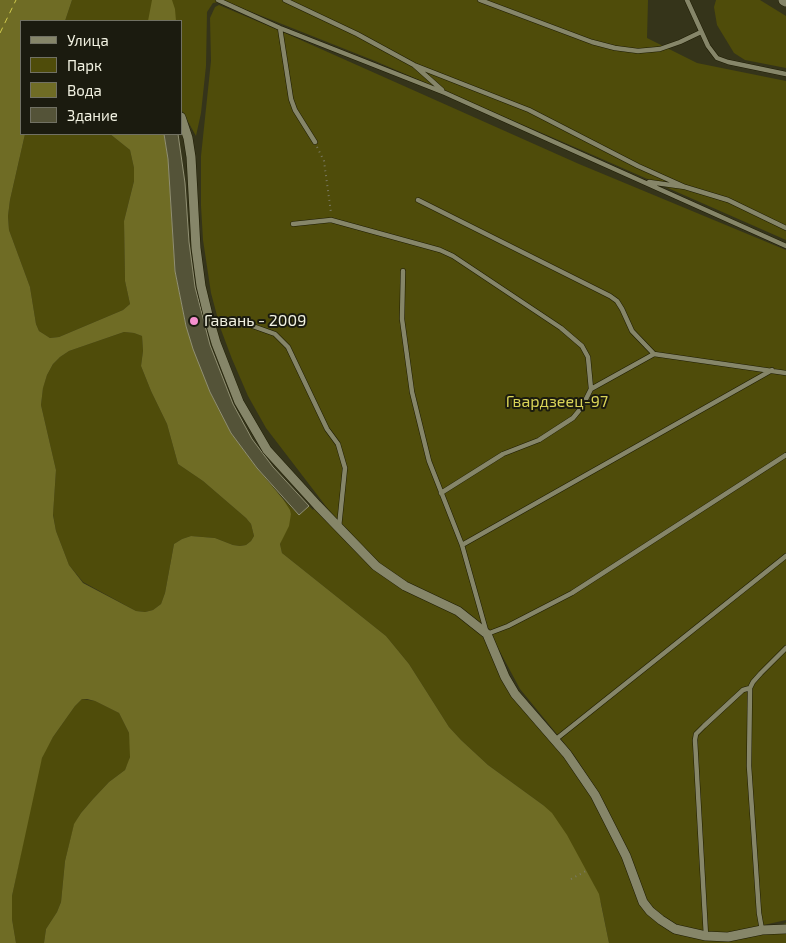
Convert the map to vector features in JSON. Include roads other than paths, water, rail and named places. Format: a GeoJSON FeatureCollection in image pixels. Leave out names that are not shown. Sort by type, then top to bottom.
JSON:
{"type":"FeatureCollection","features":[{"type":"Feature","properties":{"kind":"street"},"geometry":{"type":"LineString","coordinates":[[182,120],[188,138],[191,157],[196,248],[201,286],[216,343],[239,402],[267,450],[376,566],[391,578],[458,611],[488,634],[504,677],[515,694],[555,740],[582,775],[610,822],[626,856],[643,902],[660,920],[675,929],[706,936],[728,937],[762,930],[786,929]]}},
{"type":"Feature","properties":{"kind":"lane"},"geometry":{"type":"LineString","coordinates":[[218,0],[280,28],[445,93],[786,246]]}},
{"type":"Feature","properties":{"kind":"lane"},"geometry":{"type":"LineString","coordinates":[[285,0],[357,34],[414,65],[529,110],[638,166],[685,187],[728,200],[786,228]]}},
{"type":"Feature","properties":{"kind":"lane"},"geometry":{"type":"LineString","coordinates":[[480,0],[592,42],[615,48],[638,51],[660,49],[701,32]]}},
{"type":"Feature","properties":{"kind":"lane"},"geometry":{"type":"LineString","coordinates":[[687,0],[712,53],[722,61],[786,74]]}},
{"type":"Feature","properties":{"kind":"lane"},"geometry":{"type":"LineString","coordinates":[[280,28],[291,99],[295,110],[315,142]]}},
{"type":"Feature","properties":{"kind":"lane"},"geometry":{"type":"LineString","coordinates":[[414,65],[445,93]]}},
{"type":"Feature","properties":{"kind":"lane"},"geometry":{"type":"LineString","coordinates":[[642,182],[685,187]]}},
{"type":"Feature","properties":{"kind":"lane"},"geometry":{"type":"LineString","coordinates":[[418,200],[610,296],[617,301],[632,330],[654,354]]}},
{"type":"Feature","properties":{"kind":"lane"},"geometry":{"type":"LineString","coordinates":[[293,224],[331,220],[440,250],[556,324],[582,346],[588,357],[591,389],[582,407],[573,418],[539,440],[503,454],[442,493]]}},
{"type":"Feature","properties":{"kind":"lane"},"geometry":{"type":"LineString","coordinates":[[404,271],[402,319],[412,392],[429,461],[462,545],[488,634],[508,626],[572,592],[786,456]]}},
{"type":"Feature","properties":{"kind":"lane"},"geometry":{"type":"LineString","coordinates":[[247,324],[275,334],[288,348],[327,429],[338,444],[345,468],[339,528]]}},
{"type":"Feature","properties":{"kind":"lane"},"geometry":{"type":"LineString","coordinates":[[591,389],[654,354],[786,373]]}},
{"type":"Feature","properties":{"kind":"lane"},"geometry":{"type":"LineString","coordinates":[[462,545],[772,370]]}},
{"type":"Feature","properties":{"kind":"lane"},"geometry":{"type":"LineString","coordinates":[[555,740],[786,556]]}},
{"type":"Feature","properties":{"kind":"lane"},"geometry":{"type":"LineString","coordinates":[[762,930],[759,912],[749,766],[750,688],[761,673],[786,648]]}},
{"type":"Feature","properties":{"kind":"lane"},"geometry":{"type":"LineString","coordinates":[[706,936],[695,740],[700,730],[743,690],[750,688]]}},
{"type":"Feature","properties":{"kind":"water"},"geometry":{"type":"Polygon","coordinates":[[[0,0],[72,0],[65,20],[20,20],[20,135],[25,135],[8,216],[9,230],[30,287],[36,324],[39,331],[50,338],[59,337],[123,310],[130,304],[125,281],[124,221],[134,181],[134,168],[130,150],[111,135],[164,135],[168,159],[175,271],[186,326],[210,392],[231,433],[290,510],[289,526],[280,544],[282,553],[386,636],[409,664],[449,727],[461,740],[488,765],[552,813],[567,835],[599,894],[609,943],[44,943],[46,929],[61,902],[65,861],[74,824],[81,813],[109,782],[125,770],[130,757],[129,733],[119,713],[95,701],[82,699],[53,737],[42,758],[12,896],[12,919],[16,943],[0,943],[0,0]],[[124,332],[69,351],[60,357],[53,364],[47,375],[41,405],[56,470],[53,515],[56,531],[69,565],[83,583],[136,611],[145,612],[153,610],[161,604],[165,593],[174,544],[191,536],[215,538],[240,546],[246,545],[254,536],[251,524],[246,518],[203,481],[178,464],[167,424],[141,366],[142,336],[124,332]]]}},
{"type":"Feature","properties":{"kind":"water"},"geometry":{"type":"Polygon","coordinates":[[[152,0],[172,0],[176,20],[148,20],[152,0]]]}},
{"type":"Feature","properties":{"kind":"place","name":"Гавань - 2009"},"geometry":{"type":"Point","coordinates":[194,321]}},
{"type":"Feature","properties":{"kind":"park label","name":"Гвардзеец-97"},"geometry":{"type":"Point","coordinates":[557,402]}}]}
